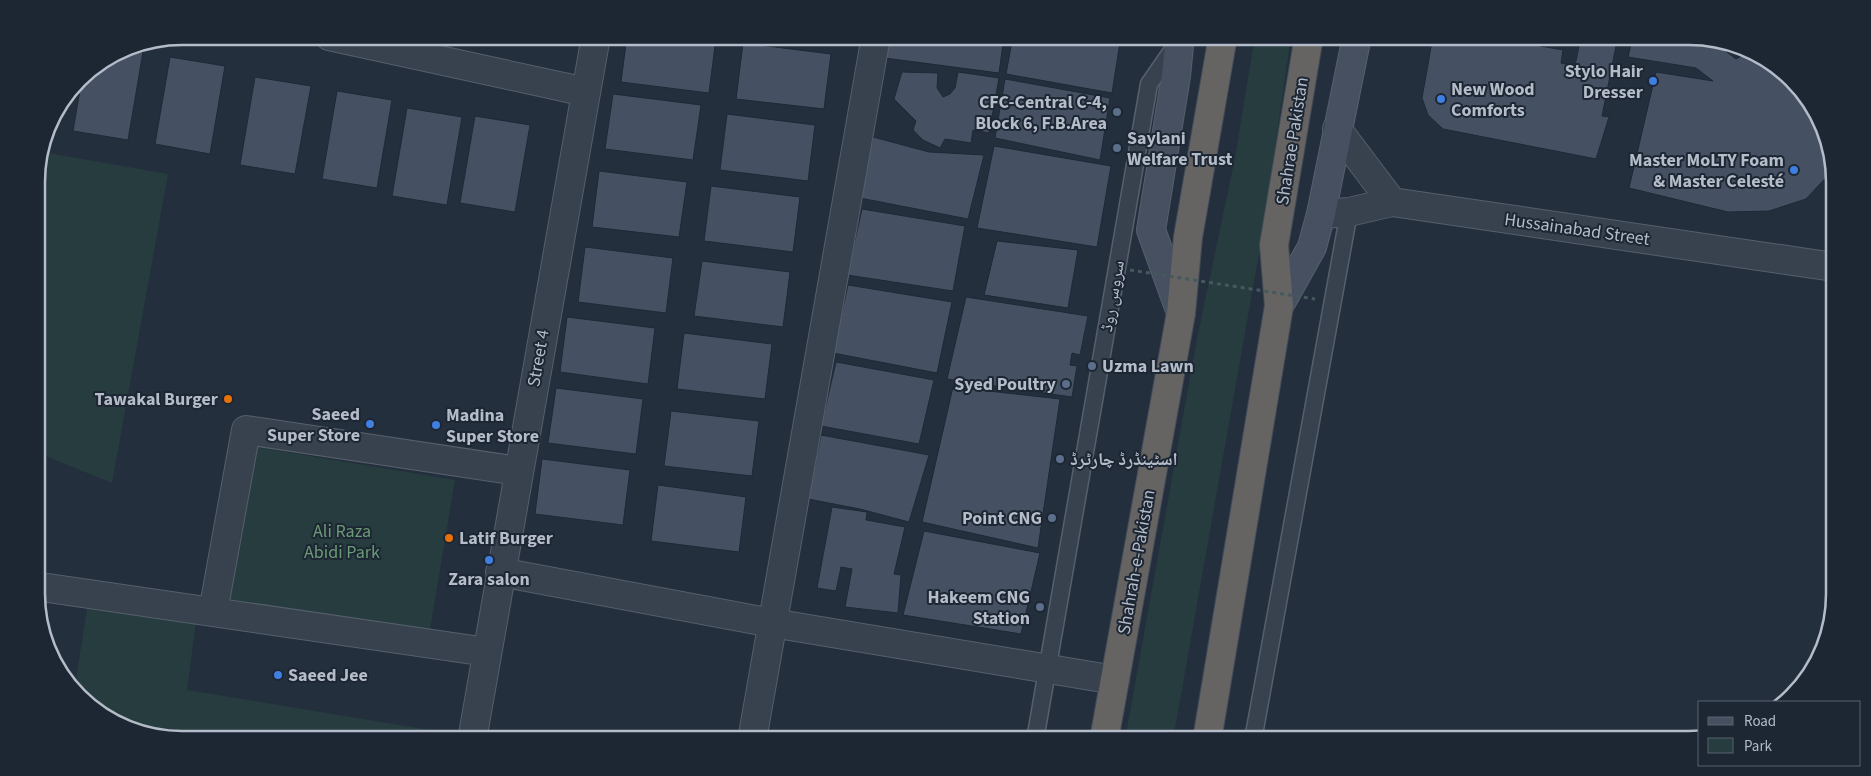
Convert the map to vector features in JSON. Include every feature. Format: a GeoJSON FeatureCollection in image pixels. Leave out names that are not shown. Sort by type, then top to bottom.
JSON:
{"type":"FeatureCollection","features":[{"type":"Feature","properties":{"kind":"highway","name":"Shahrah-e-Pakistan"},"geometry":{"type":"LineString","coordinates":[[1106,731],[1181,313],[1188,237],[1221,45]]}},
{"type":"Feature","properties":{"kind":"highway","name":"Shahrae Pakistan"},"geometry":{"type":"LineString","coordinates":[[1279,306],[1274,245],[1307,45]]}},
{"type":"Feature","properties":{"kind":"highway"},"geometry":{"type":"LineString","coordinates":[[1208,731],[1279,306]]}},
{"type":"Feature","properties":{"kind":"main road"},"geometry":{"type":"LineString","coordinates":[[1179,45],[1176,76],[1151,230],[1181,313]]}},
{"type":"Feature","properties":{"kind":"main road"},"geometry":{"type":"LineString","coordinates":[[1279,306],[1312,247],[1321,214],[1355,45]]}},
{"type":"Feature","properties":{"kind":"street"},"geometry":{"type":"LineString","coordinates":[[370,45],[586,92]]}},
{"type":"Feature","properties":{"kind":"street","name":"Street 4"},"geometry":{"type":"LineString","coordinates":[[474,731],[500,572],[594,45]]}},
{"type":"Feature","properties":{"kind":"street"},"geometry":{"type":"LineString","coordinates":[[754,731],[874,45]]}},
{"type":"Feature","properties":{"kind":"street"},"geometry":{"type":"LineString","coordinates":[[1337,129],[1392,202]]}},
{"type":"Feature","properties":{"kind":"street","name":"Hussainabad Street"},"geometry":{"type":"LineString","coordinates":[[1321,214],[1349,212],[1392,202],[1826,266]]}},
{"type":"Feature","properties":{"kind":"street"},"geometry":{"type":"LineString","coordinates":[[213,612],[246,430],[518,471]]}},
{"type":"Feature","properties":{"kind":"street"},"geometry":{"type":"LineString","coordinates":[[500,572],[772,623],[1115,680]]}},
{"type":"Feature","properties":{"kind":"street"},"geometry":{"type":"LineString","coordinates":[[48,588],[487,652]]}},
{"type":"Feature","properties":{"kind":"lane","name":"سروس روڈ"},"geometry":{"type":"LineString","coordinates":[[1037,731],[1149,84],[1175,45]]}},
{"type":"Feature","properties":{"kind":"lane"},"geometry":{"type":"LineString","coordinates":[[1255,731],[1349,212]]}},
{"type":"Feature","properties":{"kind":"path"},"geometry":{"type":"LineString","coordinates":[[1130,270],[1315,299]]}},
{"type":"Feature","properties":{"kind":"path"},"geometry":{"type":"LineString","coordinates":[[1114,362],[1169,373]]}},
{"type":"Feature","properties":{"kind":"green space"},"geometry":{"type":"Polygon","coordinates":[[[1254,45],[1290,45],[1263,231],[1175,731],[1127,731],[1197,339],[1235,158],[1254,45]]]}},
{"type":"Feature","properties":{"kind":"green space"},"geometry":{"type":"Polygon","coordinates":[[[49,153],[168,174],[112,483],[45,456],[45,173],[49,153]]]}},
{"type":"Feature","properties":{"kind":"green space","name":"Ali Raza Abidi Park"},"geometry":{"type":"Polygon","coordinates":[[[255,447],[455,480],[429,635],[229,602],[255,447]]]}},
{"type":"Feature","properties":{"kind":"green space"},"geometry":{"type":"Polygon","coordinates":[[[88,603],[196,621],[187,690],[430,731],[164,730],[138,724],[106,708],[76,680],[88,603]]]}},
{"type":"Feature","properties":{"kind":"building"},"geometry":{"type":"Polygon","coordinates":[[[626,45],[715,45],[709,93],[621,82],[626,45]]]}},
{"type":"Feature","properties":{"kind":"building"},"geometry":{"type":"Polygon","coordinates":[[[743,45],[759,45],[831,54],[824,109],[736,99],[743,45]]]}},
{"type":"Feature","properties":{"kind":"building"},"geometry":{"type":"Polygon","coordinates":[[[889,45],[1003,45],[999,73],[885,58],[889,45]]]}},
{"type":"Feature","properties":{"kind":"building"},"geometry":{"type":"Polygon","coordinates":[[[1011,45],[1120,45],[1112,93],[1006,74],[1011,45]]]}},
{"type":"Feature","properties":{"kind":"building"},"geometry":{"type":"Polygon","coordinates":[[[1431,45],[1540,45],[1563,50],[1561,63],[1575,66],[1579,45],[1616,45],[1602,116],[1609,117],[1596,159],[1443,129],[1428,115],[1422,98],[1431,45]]]}},
{"type":"Feature","properties":{"kind":"building"},"geometry":{"type":"Polygon","coordinates":[[[1631,45],[1707,46],[1724,50],[1736,59],[1742,56],[1765,68],[1792,92],[1812,122],[1819,138],[1825,164],[1826,178],[1806,199],[1769,211],[1728,212],[1629,188],[1656,72],[1713,81],[1696,68],[1628,57],[1631,45]]]}},
{"type":"Feature","properties":{"kind":"building"},"geometry":{"type":"Polygon","coordinates":[[[143,52],[128,140],[73,131],[80,91],[85,85],[114,63],[130,55],[143,52]]]}},
{"type":"Feature","properties":{"kind":"building"},"geometry":{"type":"Polygon","coordinates":[[[170,57],[225,66],[210,154],[155,144],[170,57]]]}},
{"type":"Feature","properties":{"kind":"building"},"geometry":{"type":"Polygon","coordinates":[[[902,72],[938,73],[937,88],[943,97],[950,94],[955,88],[958,72],[999,78],[989,133],[973,130],[971,143],[945,139],[940,148],[923,140],[913,130],[916,121],[894,99],[902,72]]]}},
{"type":"Feature","properties":{"kind":"building"},"geometry":{"type":"Polygon","coordinates":[[[255,77],[311,86],[295,174],[240,165],[255,77]]]}},
{"type":"Feature","properties":{"kind":"building"},"geometry":{"type":"Polygon","coordinates":[[[1005,79],[1110,98],[1100,160],[995,138],[1005,79]]]}},
{"type":"Feature","properties":{"kind":"building"},"geometry":{"type":"Polygon","coordinates":[[[337,91],[392,100],[377,188],[322,179],[337,91]]]}},
{"type":"Feature","properties":{"kind":"building"},"geometry":{"type":"Polygon","coordinates":[[[613,94],[701,105],[693,160],[605,149],[613,94]]]}},
{"type":"Feature","properties":{"kind":"building"},"geometry":{"type":"Polygon","coordinates":[[[407,108],[462,117],[447,205],[392,196],[407,108]]]}},
{"type":"Feature","properties":{"kind":"building"},"geometry":{"type":"Polygon","coordinates":[[[727,114],[815,125],[808,181],[720,170],[727,114]]]}},
{"type":"Feature","properties":{"kind":"building"},"geometry":{"type":"Polygon","coordinates":[[[475,116],[530,125],[515,212],[460,203],[475,116]]]}},
{"type":"Feature","properties":{"kind":"building"},"geometry":{"type":"Polygon","coordinates":[[[873,137],[929,152],[984,155],[968,219],[860,198],[873,137]]]}},
{"type":"Feature","properties":{"kind":"building"},"geometry":{"type":"Polygon","coordinates":[[[994,146],[1111,166],[1097,247],[977,228],[994,146]]]}},
{"type":"Feature","properties":{"kind":"building"},"geometry":{"type":"Polygon","coordinates":[[[599,171],[687,182],[679,237],[592,227],[599,171]]]}},
{"type":"Feature","properties":{"kind":"building"},"geometry":{"type":"Polygon","coordinates":[[[711,186],[800,197],[793,252],[704,241],[711,186]]]}},
{"type":"Feature","properties":{"kind":"building"},"geometry":{"type":"Polygon","coordinates":[[[862,209],[965,226],[953,291],[847,275],[862,209]]]}},
{"type":"Feature","properties":{"kind":"building"},"geometry":{"type":"Polygon","coordinates":[[[997,241],[1078,250],[1068,308],[984,295],[997,241]]]}},
{"type":"Feature","properties":{"kind":"building"},"geometry":{"type":"Polygon","coordinates":[[[585,247],[673,258],[666,313],[578,302],[585,247]]]}},
{"type":"Feature","properties":{"kind":"building"},"geometry":{"type":"Polygon","coordinates":[[[702,261],[790,272],[783,327],[694,316],[702,261]]]}},
{"type":"Feature","properties":{"kind":"building"},"geometry":{"type":"Polygon","coordinates":[[[848,285],[952,302],[937,373],[833,353],[848,285]]]}},
{"type":"Feature","properties":{"kind":"building"},"geometry":{"type":"Polygon","coordinates":[[[966,297],[1088,316],[1080,355],[1072,353],[1070,365],[1077,366],[1072,397],[947,379],[966,297]]]}},
{"type":"Feature","properties":{"kind":"building"},"geometry":{"type":"Polygon","coordinates":[[[567,317],[655,328],[648,384],[560,372],[567,317]]]}},
{"type":"Feature","properties":{"kind":"building"},"geometry":{"type":"Polygon","coordinates":[[[684,333],[772,344],[765,399],[677,389],[684,333]]]}},
{"type":"Feature","properties":{"kind":"building"},"geometry":{"type":"Polygon","coordinates":[[[836,362],[934,380],[919,444],[821,426],[836,362]]]}},
{"type":"Feature","properties":{"kind":"building"},"geometry":{"type":"Polygon","coordinates":[[[953,387],[1060,399],[1038,548],[922,522],[953,387]]]}},
{"type":"Feature","properties":{"kind":"building"},"geometry":{"type":"Polygon","coordinates":[[[556,388],[643,399],[636,454],[548,443],[556,388]]]}},
{"type":"Feature","properties":{"kind":"building"},"geometry":{"type":"Polygon","coordinates":[[[671,411],[759,421],[752,476],[664,466],[671,411]]]}},
{"type":"Feature","properties":{"kind":"building"},"geometry":{"type":"Polygon","coordinates":[[[821,435],[929,455],[909,522],[860,509],[808,499],[821,435]]]}},
{"type":"Feature","properties":{"kind":"building"},"geometry":{"type":"Polygon","coordinates":[[[542,459],[630,470],[623,525],[535,514],[542,459]]]}},
{"type":"Feature","properties":{"kind":"building"},"geometry":{"type":"Polygon","coordinates":[[[658,485],[746,497],[739,552],[651,541],[658,485]]]}},
{"type":"Feature","properties":{"kind":"building"},"geometry":{"type":"Polygon","coordinates":[[[832,507],[867,512],[866,520],[905,527],[894,574],[901,575],[898,613],[845,607],[852,569],[841,567],[836,591],[817,588],[832,507]]]}},
{"type":"Feature","properties":{"kind":"building"},"geometry":{"type":"Polygon","coordinates":[[[924,531],[1040,553],[1021,634],[903,615],[924,531]]]}},
{"type":"Feature","properties":{"kind":"place","name":"Stylo Hair Dresser"},"geometry":{"type":"Point","coordinates":[1653,81]}},
{"type":"Feature","properties":{"kind":"place","name":"New Wood Comforts"},"geometry":{"type":"Point","coordinates":[1441,99]}},
{"type":"Feature","properties":{"kind":"place","name":"CFC-Central C-4, Block 6, F.B.Area"},"geometry":{"type":"Point","coordinates":[1117,112]}},
{"type":"Feature","properties":{"kind":"place","name":"Saylani Welfare Trust"},"geometry":{"type":"Point","coordinates":[1117,148]}},
{"type":"Feature","properties":{"kind":"place","name":"Master MoLTY Foam & Master Celesté"},"geometry":{"type":"Point","coordinates":[1794,170]}},
{"type":"Feature","properties":{"kind":"place","name":"Uzma Lawn"},"geometry":{"type":"Point","coordinates":[1092,366]}},
{"type":"Feature","properties":{"kind":"place","name":"Syed Poultry"},"geometry":{"type":"Point","coordinates":[1066,384]}},
{"type":"Feature","properties":{"kind":"place","name":"Tawakal Burger"},"geometry":{"type":"Point","coordinates":[228,399]}},
{"type":"Feature","properties":{"kind":"place","name":"Saeed Super Store"},"geometry":{"type":"Point","coordinates":[370,424]}},
{"type":"Feature","properties":{"kind":"place","name":"Madina Super Store"},"geometry":{"type":"Point","coordinates":[436,425]}},
{"type":"Feature","properties":{"kind":"place","name":"اسٹینڈرڈ چارٹرڈ"},"geometry":{"type":"Point","coordinates":[1060,459]}},
{"type":"Feature","properties":{"kind":"place","name":"Point CNG"},"geometry":{"type":"Point","coordinates":[1052,518]}},
{"type":"Feature","properties":{"kind":"place","name":"Latif Burger"},"geometry":{"type":"Point","coordinates":[449,538]}},
{"type":"Feature","properties":{"kind":"place","name":"Zara salon"},"geometry":{"type":"Point","coordinates":[489,560]}},
{"type":"Feature","properties":{"kind":"place","name":"Hakeem CNG Station"},"geometry":{"type":"Point","coordinates":[1040,607]}},
{"type":"Feature","properties":{"kind":"place","name":"Saeed Jee"},"geometry":{"type":"Point","coordinates":[278,675]}}]}
